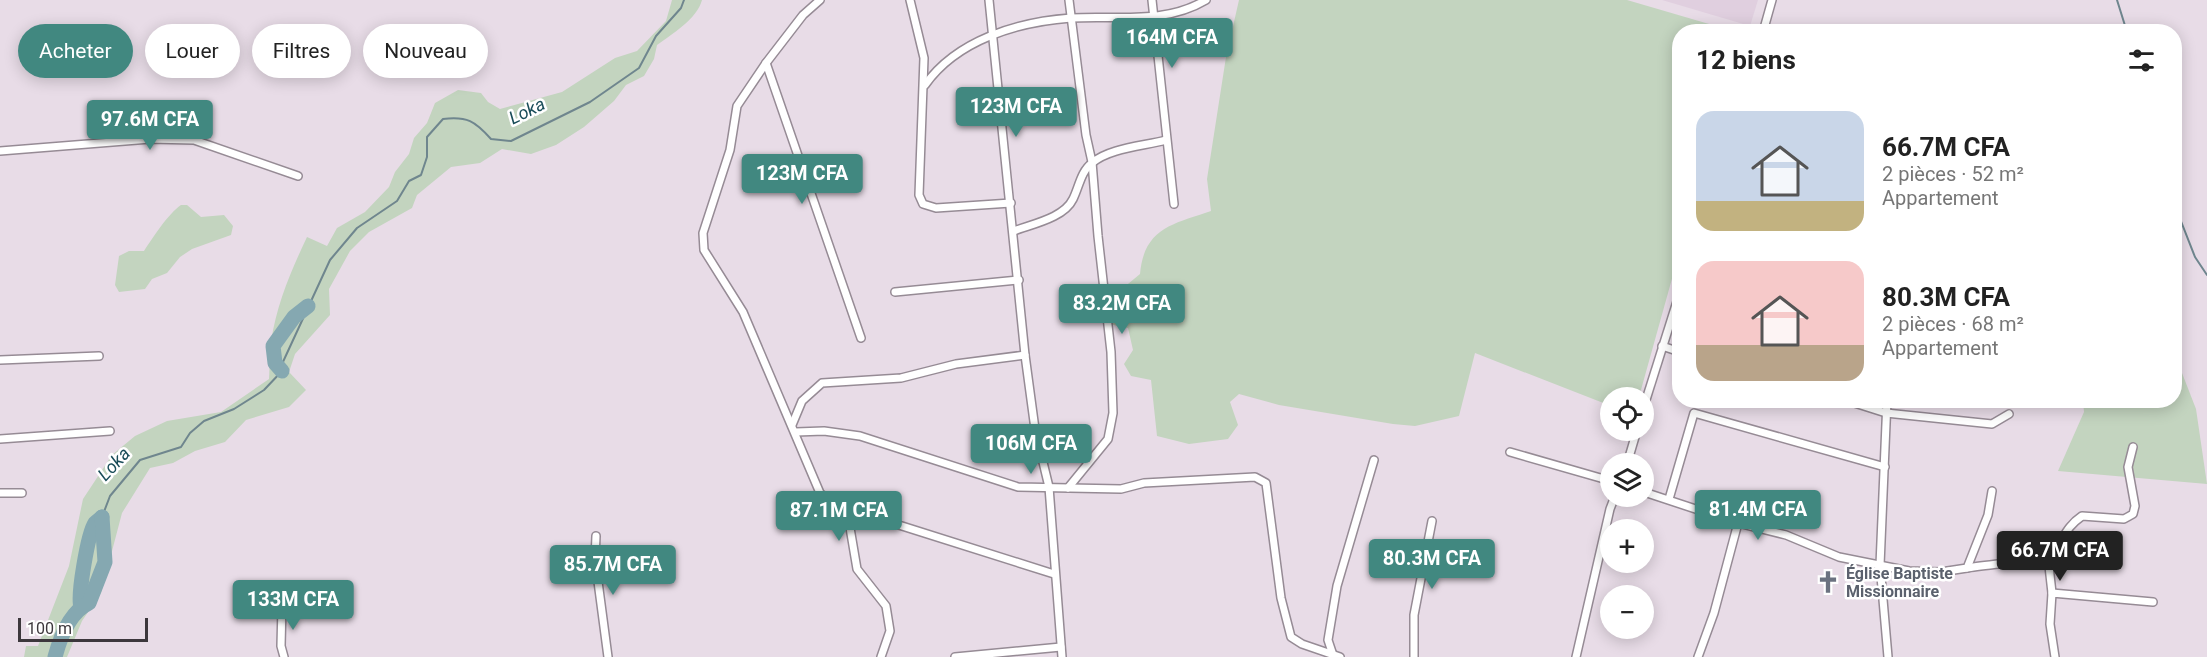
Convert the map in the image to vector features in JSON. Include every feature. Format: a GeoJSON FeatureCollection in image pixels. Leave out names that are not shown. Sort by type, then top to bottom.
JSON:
{"type":"FeatureCollection","features":[{"type":"Feature","properties":{"kind":"street"},"geometry":{"type":"LineString","coordinates":[[820,0],[803,15],[737,106],[730,150],[703,233],[704,250],[743,312],[820,493],[849,516],[857,569],[886,606],[890,631],[881,657]]}},
{"type":"Feature","properties":{"kind":"street"},"geometry":{"type":"LineString","coordinates":[[910,0],[924,58],[925,85],[919,195],[923,204],[936,208],[1011,203]]}},
{"type":"Feature","properties":{"kind":"street"},"geometry":{"type":"LineString","coordinates":[[989,0],[1025,355],[1035,429],[1049,487],[1062,657]]}},
{"type":"Feature","properties":{"kind":"street"},"geometry":{"type":"LineString","coordinates":[[1068,488],[1108,439],[1113,413],[1111,352],[1092,162],[1069,0]]}},
{"type":"Feature","properties":{"kind":"street"},"geometry":{"type":"LineString","coordinates":[[1152,0],[1174,204]]}},
{"type":"Feature","properties":{"kind":"street"},"geometry":{"type":"LineString","coordinates":[[925,85],[938,67],[972,43],[993,35],[1032,24],[1070,18],[1154,18],[1188,10],[1206,0]]}},
{"type":"Feature","properties":{"kind":"street"},"geometry":{"type":"LineString","coordinates":[[1765,24],[1772,0]]}},
{"type":"Feature","properties":{"kind":"street"},"geometry":{"type":"LineString","coordinates":[[766,63],[861,338]]}},
{"type":"Feature","properties":{"kind":"street"},"geometry":{"type":"LineString","coordinates":[[0,151],[150,139],[194,140],[298,176]]}},
{"type":"Feature","properties":{"kind":"street"},"geometry":{"type":"LineString","coordinates":[[1014,231],[1063,212],[1073,199],[1085,170],[1092,162],[1113,151],[1150,146],[1166,140]]}},
{"type":"Feature","properties":{"kind":"street"},"geometry":{"type":"LineString","coordinates":[[895,292],[1019,280]]}},
{"type":"Feature","properties":{"kind":"street"},"geometry":{"type":"LineString","coordinates":[[1650,387],[1672,316]]}},
{"type":"Feature","properties":{"kind":"street"},"geometry":{"type":"LineString","coordinates":[[1662,346],[1672,349]]}},
{"type":"Feature","properties":{"kind":"street"},"geometry":{"type":"LineString","coordinates":[[794,429],[802,401],[822,383],[902,378],[956,364],[1025,355]]}},
{"type":"Feature","properties":{"kind":"street"},"geometry":{"type":"LineString","coordinates":[[0,360],[99,356]]}},
{"type":"Feature","properties":{"kind":"street"},"geometry":{"type":"LineString","coordinates":[[1870,408],[1886,413],[1992,424],[2009,414]]}},
{"type":"Feature","properties":{"kind":"street"},"geometry":{"type":"LineString","coordinates":[[1886,408],[1880,565],[1888,657]]}},
{"type":"Feature","properties":{"kind":"street"},"geometry":{"type":"LineString","coordinates":[[1669,500],[1694,413],[1885,467]]}},
{"type":"Feature","properties":{"kind":"street"},"geometry":{"type":"LineString","coordinates":[[794,429],[824,430],[860,436],[1018,487],[1121,489],[1144,483],[1256,477],[1266,483],[1281,598],[1291,637],[1302,644],[1340,657]]}},
{"type":"Feature","properties":{"kind":"street"},"geometry":{"type":"LineString","coordinates":[[0,439],[110,432]]}},
{"type":"Feature","properties":{"kind":"street"},"geometry":{"type":"LineString","coordinates":[[1654,495],[1738,523],[1786,535],[1839,556],[1925,573],[1998,562],[2041,560],[2048,556],[2059,544],[2063,533],[2082,516],[2124,519],[2133,514],[2135,506],[2128,467],[2133,447]]}},
{"type":"Feature","properties":{"kind":"street"},"geometry":{"type":"LineString","coordinates":[[1510,452],[1600,478]]}},
{"type":"Feature","properties":{"kind":"street"},"geometry":{"type":"LineString","coordinates":[[1333,655],[1328,640],[1337,586],[1374,460]]}},
{"type":"Feature","properties":{"kind":"street"},"geometry":{"type":"LineString","coordinates":[[1967,568],[1988,515],[1992,490]]}},
{"type":"Feature","properties":{"kind":"street"},"geometry":{"type":"LineString","coordinates":[[0,493],[22,493]]}},
{"type":"Feature","properties":{"kind":"street"},"geometry":{"type":"LineString","coordinates":[[1576,657],[1611,507]]}},
{"type":"Feature","properties":{"kind":"street"},"geometry":{"type":"LineString","coordinates":[[849,516],[860,514],[1054,574]]}},
{"type":"Feature","properties":{"kind":"street"},"geometry":{"type":"LineString","coordinates":[[1414,657],[1414,615],[1432,521]]}},
{"type":"Feature","properties":{"kind":"street"},"geometry":{"type":"LineString","coordinates":[[1698,657],[1714,613],[1738,523]]}},
{"type":"Feature","properties":{"kind":"street"},"geometry":{"type":"LineString","coordinates":[[596,536],[595,559],[608,657]]}},
{"type":"Feature","properties":{"kind":"street"},"geometry":{"type":"LineString","coordinates":[[2048,556],[2052,594],[2050,614],[2055,657]]}},
{"type":"Feature","properties":{"kind":"street"},"geometry":{"type":"LineString","coordinates":[[2052,594],[2153,602]]}},
{"type":"Feature","properties":{"kind":"street"},"geometry":{"type":"LineString","coordinates":[[282,606],[280,646],[284,657]]}},
{"type":"Feature","properties":{"kind":"street"},"geometry":{"type":"LineString","coordinates":[[955,657],[1062,647]]}},
{"type":"Feature","properties":{"kind":"shaded area"},"geometry":{"type":"Polygon","coordinates":[[[1662,0],[1758,0],[1751,24],[1743,24],[1662,0]]]}},
{"type":"Feature","properties":{"kind":"green space"},"geometry":{"type":"Polygon","coordinates":[[[672,0],[702,0],[690,20],[657,45],[654,59],[644,76],[626,85],[614,101],[584,127],[556,145],[531,154],[502,149],[480,163],[451,167],[417,195],[412,208],[369,232],[350,251],[329,289],[330,315],[295,354],[289,372],[306,390],[289,407],[246,420],[225,442],[195,451],[173,463],[150,468],[122,513],[101,593],[82,621],[67,657],[24,657],[26,646],[38,646],[69,566],[83,499],[112,455],[135,436],[167,421],[221,412],[269,379],[270,347],[277,314],[290,275],[307,237],[327,246],[337,228],[365,212],[389,187],[395,172],[409,154],[414,138],[427,123],[435,103],[458,90],[481,93],[488,102],[500,109],[562,92],[615,58],[637,51],[666,21],[672,0]]]}},
{"type":"Feature","properties":{"kind":"green space"},"geometry":{"type":"Polygon","coordinates":[[[1239,0],[1627,0],[1709,24],[1672,24],[1672,279],[1642,387],[1600,387],[1600,402],[1475,353],[1459,416],[1415,426],[1393,424],[1279,405],[1239,394],[1230,402],[1238,425],[1228,439],[1189,444],[1157,436],[1151,380],[1131,376],[1124,364],[1133,350],[1128,328],[1109,324],[1111,298],[1140,274],[1147,247],[1154,237],[1173,225],[1211,211],[1207,179],[1226,57],[1239,0]]]}},
{"type":"Feature","properties":{"kind":"green space"},"geometry":{"type":"Polygon","coordinates":[[[181,205],[187,205],[201,217],[224,215],[233,226],[231,235],[192,249],[180,257],[167,273],[152,279],[145,289],[119,292],[115,285],[119,256],[129,251],[144,251],[166,220],[181,205]]]}},
{"type":"Feature","properties":{"kind":"green space"},"geometry":{"type":"Polygon","coordinates":[[[2182,373],[2196,409],[2207,484],[2058,471],[2084,412],[2084,408],[2182,408],[2182,373]]]}},
{"type":"Feature","properties":{"kind":"waterway","name":"Loka"},"geometry":{"type":"LineString","coordinates":[[102,517],[110,496],[140,460],[181,447],[190,433],[204,421],[234,409],[264,390],[282,371],[282,364],[330,260],[357,228],[397,201],[409,181],[421,175],[427,157],[427,137],[443,119],[465,119],[475,124],[491,139],[511,141],[590,102],[639,68],[656,36],[681,8],[684,0]]}},
{"type":"Feature","properties":{"kind":"waterway"},"geometry":{"type":"LineString","coordinates":[[2117,0],[2124,24]]}},
{"type":"Feature","properties":{"kind":"waterway"},"geometry":{"type":"LineString","coordinates":[[2182,224],[2195,257],[2207,275]]}},
{"type":"Feature","properties":{"kind":"waterway","name":"Loka"},"geometry":{"type":"LineString","coordinates":[[282,371],[275,363],[273,346],[294,317],[308,306]]}},
{"type":"Feature","properties":{"kind":"waterway","name":"Loka"},"geometry":{"type":"LineString","coordinates":[[81,607],[86,551],[92,529],[102,517]]}},
{"type":"Feature","properties":{"kind":"waterway","name":"Loka"},"geometry":{"type":"LineString","coordinates":[[55,657],[71,619],[89,603],[105,562],[102,517]]}},
{"type":"Feature","properties":{"kind":"place","name":"Église Baptiste Missionnaire"},"geometry":{"type":"Point","coordinates":[1828,582]}}]}
